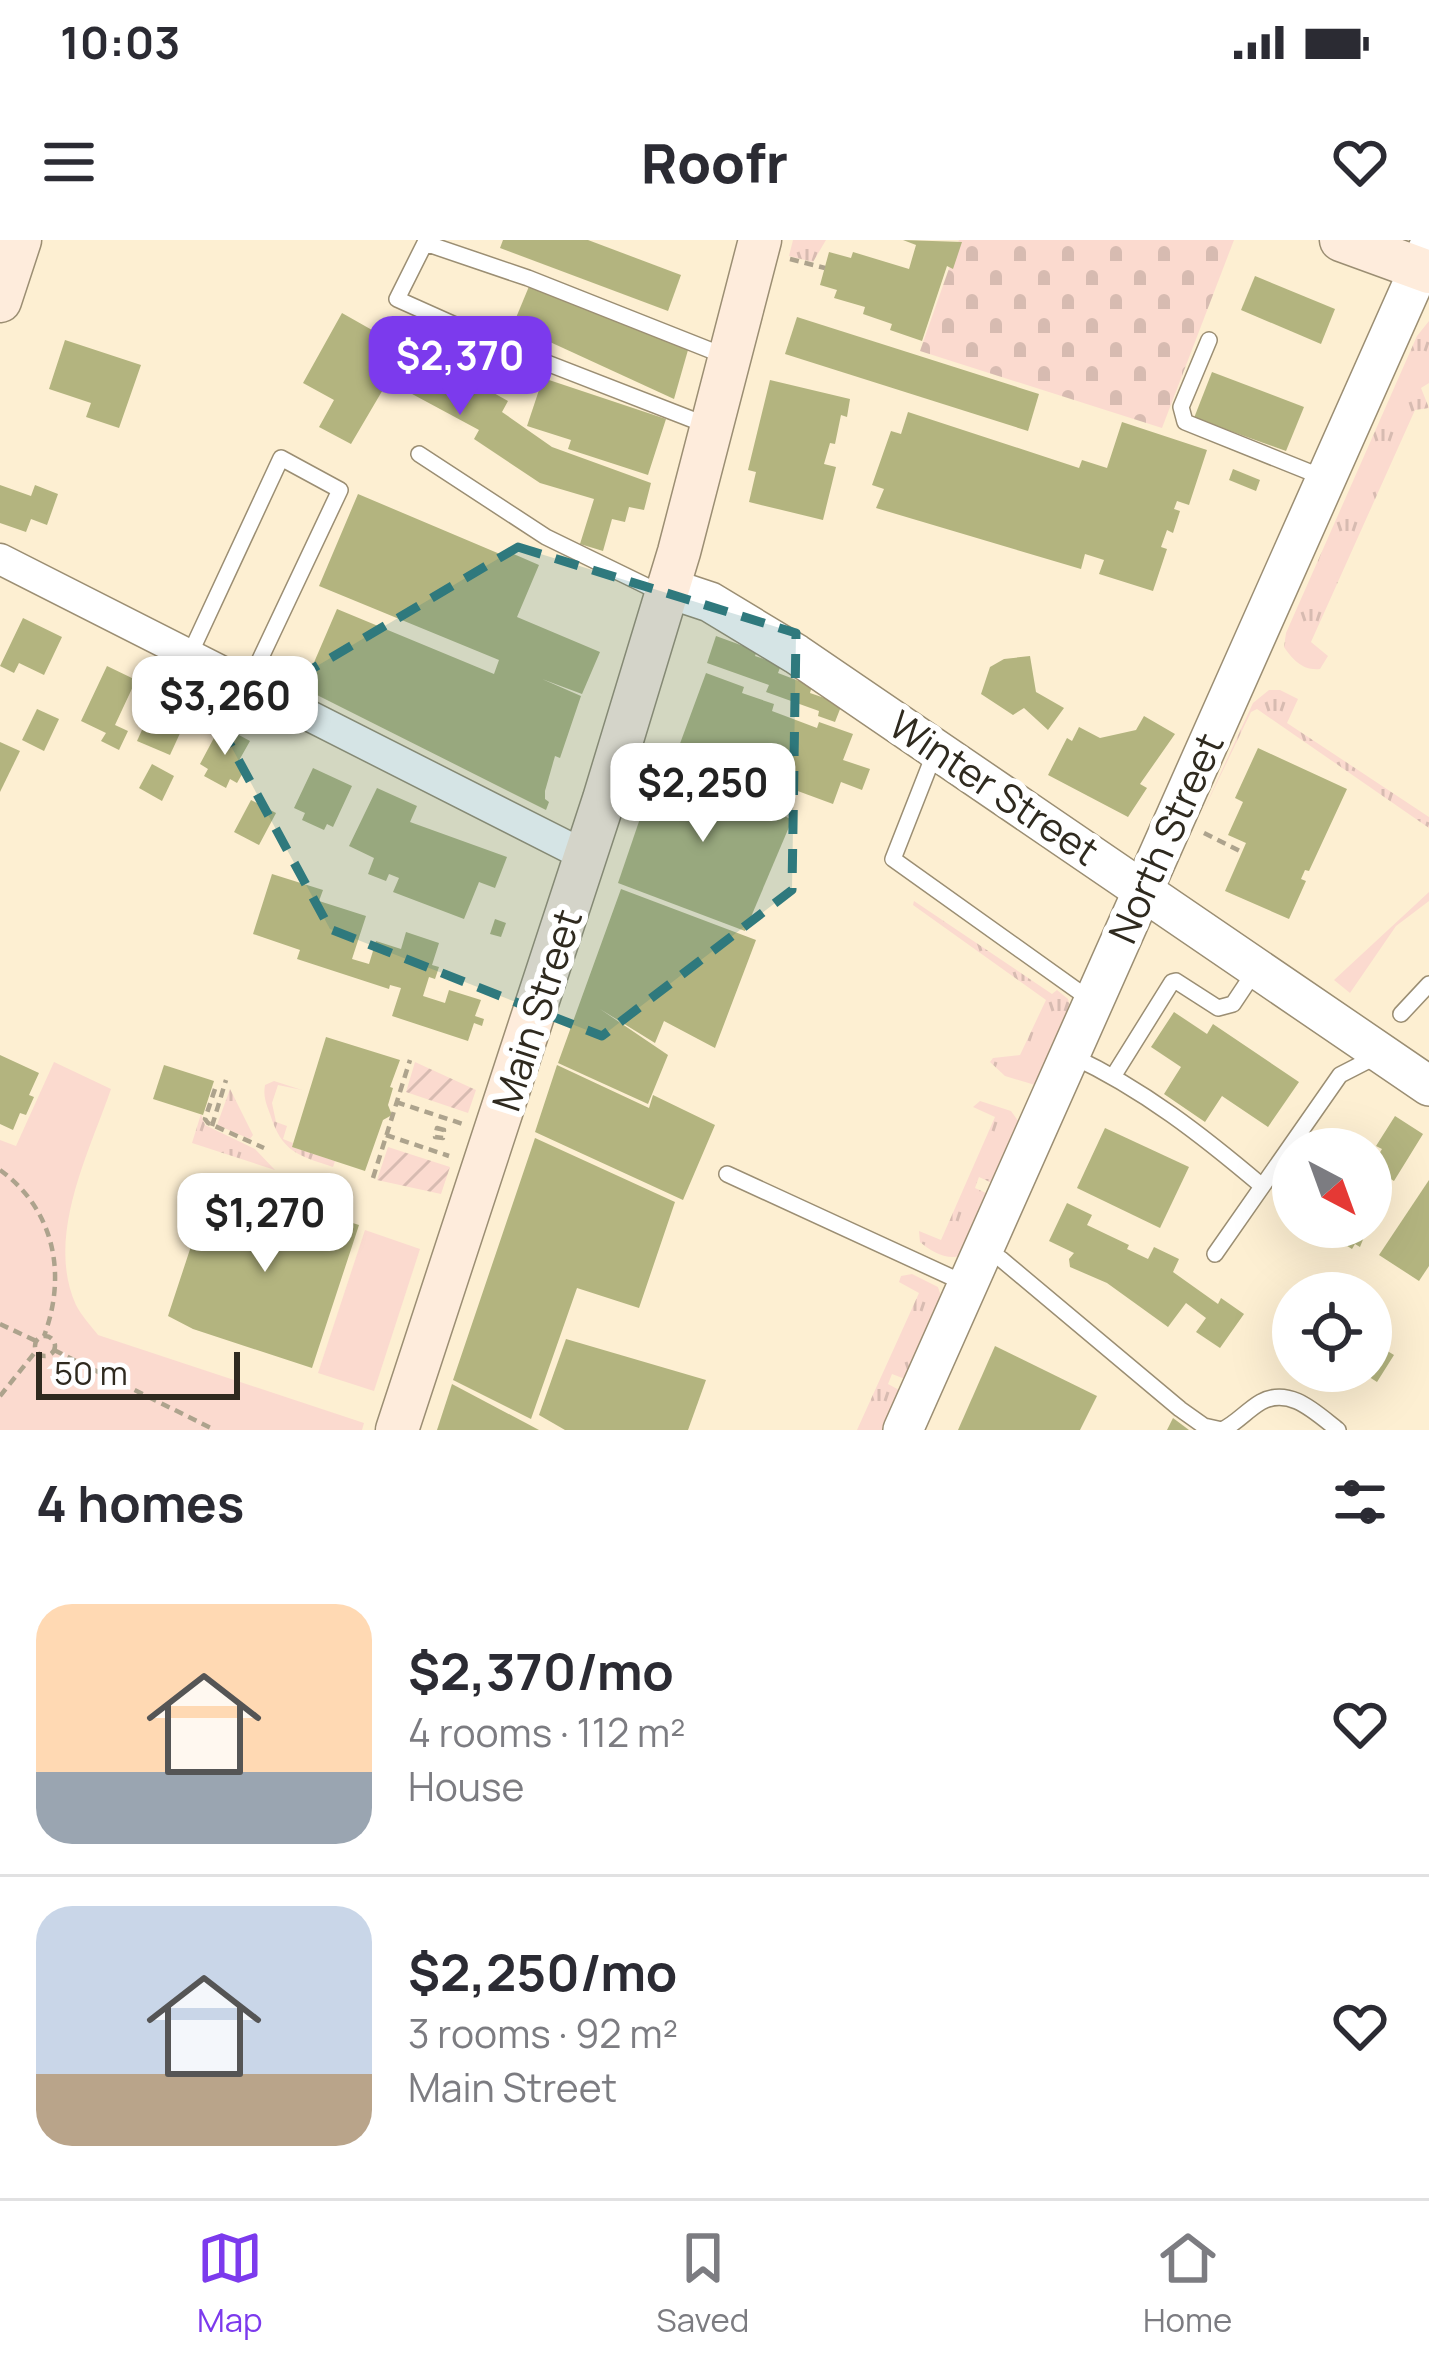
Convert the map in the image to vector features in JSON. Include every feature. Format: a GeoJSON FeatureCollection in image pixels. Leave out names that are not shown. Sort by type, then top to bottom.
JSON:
{"type":"FeatureCollection","features":[{"type":"Feature","properties":{"kind":"main road"},"geometry":{"type":"LineString","coordinates":[[0,302],[20,240]]}},
{"type":"Feature","properties":{"kind":"main road"},"geometry":{"type":"LineString","coordinates":[[1340,240],[1426,263]]}},
{"type":"Feature","properties":{"kind":"main road","name":"Main Street"},"geometry":{"type":"LineString","coordinates":[[397,1430],[586,856],[667,592],[730,358],[772,249]]}},
{"type":"Feature","properties":{"kind":"street","name":"North Street"},"geometry":{"type":"LineString","coordinates":[[903,1430],[1426,263]]}},
{"type":"Feature","properties":{"kind":"street"},"geometry":{"type":"LineString","coordinates":[[0,560],[586,856]]}},
{"type":"Feature","properties":{"kind":"street","name":"Winter Street"},"geometry":{"type":"LineString","coordinates":[[667,592],[710,602],[937,749],[1429,1086]]}},
{"type":"Feature","properties":{"kind":"lane"},"geometry":{"type":"LineString","coordinates":[[712,427],[398,299],[425,243],[730,358]]}},
{"type":"Feature","properties":{"kind":"lane"},"geometry":{"type":"LineString","coordinates":[[1209,340],[1181,406],[1185,422],[1327,479]]}},
{"type":"Feature","properties":{"kind":"lane"},"geometry":{"type":"LineString","coordinates":[[419,454],[546,537],[667,592]]}},
{"type":"Feature","properties":{"kind":"lane"},"geometry":{"type":"LineString","coordinates":[[189,656],[281,458],[340,490],[247,687]]}},
{"type":"Feature","properties":{"kind":"lane"},"geometry":{"type":"LineString","coordinates":[[937,749],[892,859],[1094,1002]]}},
{"type":"Feature","properties":{"kind":"lane"},"geometry":{"type":"LineString","coordinates":[[1114,1075],[1172,982],[1218,1008],[1233,1004],[1258,967]]}},
{"type":"Feature","properties":{"kind":"lane"},"geometry":{"type":"LineString","coordinates":[[1401,1014],[1429,984]]}},
{"type":"Feature","properties":{"kind":"lane"},"geometry":{"type":"LineString","coordinates":[[1215,1254],[1340,1075],[1382,1053]]}},
{"type":"Feature","properties":{"kind":"lane"},"geometry":{"type":"LineString","coordinates":[[1069,1055],[1114,1075],[1205,1138],[1262,1186]]}},
{"type":"Feature","properties":{"kind":"lane"},"geometry":{"type":"LineString","coordinates":[[727,1174],[975,1268],[1001,1259],[1204,1426],[1222,1430],[1259,1403],[1292,1397],[1338,1430]]}},
{"type":"Feature","properties":{"kind":"path"},"geometry":{"type":"LineString","coordinates":[[772,249],[825,268]]}},
{"type":"Feature","properties":{"kind":"path"},"geometry":{"type":"LineString","coordinates":[[1194,828],[1242,852]]}},
{"type":"Feature","properties":{"kind":"path"},"geometry":{"type":"LineString","coordinates":[[374,1178],[410,1060]]}},
{"type":"Feature","properties":{"kind":"path"},"geometry":{"type":"LineString","coordinates":[[212,1126],[226,1081]]}},
{"type":"Feature","properties":{"kind":"path"},"geometry":{"type":"LineString","coordinates":[[215,1089],[205,1119],[264,1148]]}},
{"type":"Feature","properties":{"kind":"path"},"geometry":{"type":"LineString","coordinates":[[396,1102],[468,1125]]}},
{"type":"Feature","properties":{"kind":"path"},"geometry":{"type":"LineString","coordinates":[[434,1151],[438,1139],[434,1131],[445,1118]]}},
{"type":"Feature","properties":{"kind":"path"},"geometry":{"type":"LineString","coordinates":[[386,1135],[457,1159]]}},
{"type":"Feature","properties":{"kind":"path"},"geometry":{"type":"LineString","coordinates":[[0,1170],[33,1203],[52,1244],[57,1297],[44,1336],[36,1341]]}},
{"type":"Feature","properties":{"kind":"path"},"geometry":{"type":"LineString","coordinates":[[0,1324],[36,1341]]}},
{"type":"Feature","properties":{"kind":"path"},"geometry":{"type":"LineString","coordinates":[[44,1336],[53,1340],[54,1350]]}},
{"type":"Feature","properties":{"kind":"path"},"geometry":{"type":"LineString","coordinates":[[0,1396],[36,1351],[36,1341]]}},
{"type":"Feature","properties":{"kind":"path"},"geometry":{"type":"LineString","coordinates":[[36,1351],[44,1356],[54,1350]]}},
{"type":"Feature","properties":{"kind":"path"},"geometry":{"type":"LineString","coordinates":[[54,1350],[215,1430]]}},
{"type":"Feature","properties":{"kind":"highlighted area"},"geometry":{"type":"Polygon","coordinates":[[[518,547],[796,633],[792,890],[602,1036],[330,929],[219,724],[518,547]]]}},
{"type":"Feature","properties":{"kind":"green space"},"geometry":{"type":"Polygon","coordinates":[[[793,240],[826,240],[813,262],[789,256],[793,240]]]}},
{"type":"Feature","properties":{"kind":"green space"},"geometry":{"type":"Polygon","coordinates":[[[959,240],[1234,240],[1162,428],[920,351],[959,240]]]}},
{"type":"Feature","properties":{"kind":"green space"},"geometry":{"type":"Polygon","coordinates":[[[1429,321],[1429,383],[1421,388],[1429,408],[1415,410],[1311,642],[1328,656],[1320,669],[1308,668],[1284,647],[1286,633],[1417,336],[1429,321]]]}},
{"type":"Feature","properties":{"kind":"green space"},"geometry":{"type":"Polygon","coordinates":[[[1269,690],[1298,699],[1287,723],[1429,817],[1429,828],[1257,709],[1251,712],[1199,820],[1253,703],[1269,690]]]}},
{"type":"Feature","properties":{"kind":"green space"},"geometry":{"type":"Polygon","coordinates":[[[1429,892],[1429,901],[1396,926],[1350,993],[1334,980],[1429,892]]]}},
{"type":"Feature","properties":{"kind":"green space"},"geometry":{"type":"Polygon","coordinates":[[[914,901],[1052,994],[1057,990],[1068,999],[1070,1008],[1035,1085],[1005,1076],[990,1062],[1020,1055],[1046,1000],[913,905],[914,901]]]}},
{"type":"Feature","properties":{"kind":"green space"},"geometry":{"type":"Polygon","coordinates":[[[54,1062],[111,1089],[74,1196],[65,1252],[76,1305],[98,1335],[364,1423],[362,1430],[0,1430],[0,1140],[16,1146],[54,1062]]]}},
{"type":"Feature","properties":{"kind":"green space"},"geometry":{"type":"Polygon","coordinates":[[[415,1062],[476,1090],[468,1113],[406,1092],[415,1062]]]}},
{"type":"Feature","properties":{"kind":"green space"},"geometry":{"type":"Polygon","coordinates":[[[274,1081],[302,1090],[278,1085],[272,1103],[276,1122],[287,1126],[283,1139],[293,1143],[292,1147],[335,1161],[333,1167],[300,1155],[280,1137],[265,1096],[265,1085],[274,1081]]]}},
{"type":"Feature","properties":{"kind":"green space"},"geometry":{"type":"Polygon","coordinates":[[[230,1089],[253,1135],[250,1139],[217,1125],[230,1089]]]}},
{"type":"Feature","properties":{"kind":"green space"},"geometry":{"type":"Polygon","coordinates":[[[980,1101],[1011,1111],[1019,1122],[992,1183],[979,1177],[975,1188],[988,1194],[960,1256],[944,1256],[920,1242],[919,1231],[941,1240],[995,1117],[973,1107],[980,1101]]]}},
{"type":"Feature","properties":{"kind":"green space"},"geometry":{"type":"Polygon","coordinates":[[[201,1114],[205,1125],[255,1149],[275,1170],[192,1143],[201,1114]]]}},
{"type":"Feature","properties":{"kind":"green space"},"geometry":{"type":"Polygon","coordinates":[[[388,1147],[450,1167],[441,1194],[377,1180],[388,1147]]]}},
{"type":"Feature","properties":{"kind":"green space"},"geometry":{"type":"Polygon","coordinates":[[[365,1230],[420,1249],[374,1391],[318,1373],[365,1230]]]}},
{"type":"Feature","properties":{"kind":"green space"},"geometry":{"type":"Polygon","coordinates":[[[912,1274],[938,1287],[941,1296],[905,1379],[892,1374],[888,1384],[901,1391],[885,1430],[857,1430],[919,1293],[899,1282],[901,1276],[912,1274]]]}},
{"type":"Feature","properties":{"kind":"building"},"geometry":{"type":"Polygon","coordinates":[[[503,240],[588,240],[681,275],[668,311],[500,248],[503,240]]]}},
{"type":"Feature","properties":{"kind":"building"},"geometry":{"type":"Polygon","coordinates":[[[903,240],[962,242],[953,269],[947,266],[922,341],[890,330],[892,324],[863,314],[865,307],[834,298],[837,290],[820,285],[829,252],[851,258],[853,252],[909,269],[916,245],[903,240]]]}},
{"type":"Feature","properties":{"kind":"building"},"geometry":{"type":"Polygon","coordinates":[[[1255,276],[1335,309],[1321,344],[1241,310],[1255,276]]]}},
{"type":"Feature","properties":{"kind":"building"},"geometry":{"type":"Polygon","coordinates":[[[530,284],[688,350],[674,399],[513,325],[530,284]]]}},
{"type":"Feature","properties":{"kind":"building"},"geometry":{"type":"Polygon","coordinates":[[[342,313],[508,401],[502,412],[552,447],[651,483],[644,510],[629,507],[625,522],[612,519],[603,551],[580,544],[594,499],[540,483],[474,439],[479,430],[388,381],[351,444],[319,427],[334,400],[303,383],[342,313]]]}},
{"type":"Feature","properties":{"kind":"building"},"geometry":{"type":"Polygon","coordinates":[[[797,317],[1039,394],[1028,431],[785,354],[797,317]]]}},
{"type":"Feature","properties":{"kind":"building"},"geometry":{"type":"Polygon","coordinates":[[[65,340],[141,365],[119,428],[86,417],[91,403],[49,389],[65,340]]]}},
{"type":"Feature","properties":{"kind":"building"},"geometry":{"type":"Polygon","coordinates":[[[1212,372],[1304,407],[1286,451],[1194,418],[1212,372]]]}},
{"type":"Feature","properties":{"kind":"building"},"geometry":{"type":"Polygon","coordinates":[[[543,378],[666,419],[648,475],[568,449],[571,440],[527,426],[543,378]]]}},
{"type":"Feature","properties":{"kind":"building"},"geometry":{"type":"Polygon","coordinates":[[[770,380],[850,399],[847,417],[841,415],[835,444],[830,443],[824,464],[836,467],[823,520],[749,502],[756,472],[748,470],[770,380]]]}},
{"type":"Feature","properties":{"kind":"building"},"geometry":{"type":"Polygon","coordinates":[[[908,412],[1079,468],[1082,460],[1107,468],[1122,422],[1207,450],[1189,505],[1177,501],[1174,509],[1180,511],[1173,533],[1167,530],[1161,547],[1167,549],[1153,591],[1099,574],[1104,560],[1085,554],[1081,569],[876,508],[884,489],[872,485],[891,431],[901,434],[908,412]]]}},
{"type":"Feature","properties":{"kind":"building"},"geometry":{"type":"Polygon","coordinates":[[[1233,469],[1260,480],[1256,491],[1229,480],[1233,469]]]}},
{"type":"Feature","properties":{"kind":"building"},"geometry":{"type":"Polygon","coordinates":[[[0,485],[31,496],[35,485],[58,494],[47,525],[31,519],[26,532],[0,523],[0,485]]]}},
{"type":"Feature","properties":{"kind":"building"},"geometry":{"type":"Polygon","coordinates":[[[358,494],[507,557],[509,552],[539,565],[517,617],[600,652],[582,694],[542,679],[581,696],[560,758],[555,756],[545,791],[546,810],[303,688],[337,609],[494,674],[499,660],[319,586],[358,494]]]}},
{"type":"Feature","properties":{"kind":"building"},"geometry":{"type":"Polygon","coordinates":[[[23,618],[62,637],[44,675],[19,663],[14,673],[0,666],[23,618]]]}},
{"type":"Feature","properties":{"kind":"building"},"geometry":{"type":"Polygon","coordinates":[[[716,636],[757,651],[755,656],[781,665],[778,673],[812,686],[810,693],[842,704],[835,722],[818,716],[819,711],[766,692],[769,685],[707,663],[716,636]]]}},
{"type":"Feature","properties":{"kind":"building"},"geometry":{"type":"Polygon","coordinates":[[[1030,656],[1036,692],[1064,708],[1048,730],[1024,708],[1013,715],[981,694],[990,667],[1004,659],[1030,656]]]}},
{"type":"Feature","properties":{"kind":"building"},"geometry":{"type":"Polygon","coordinates":[[[107,666],[136,680],[115,725],[128,731],[119,750],[101,741],[106,733],[81,721],[107,666]]]}},
{"type":"Feature","properties":{"kind":"building"},"geometry":{"type":"Polygon","coordinates":[[[706,673],[774,704],[772,711],[817,728],[819,722],[853,734],[843,760],[870,769],[862,790],[841,782],[833,804],[795,790],[798,783],[722,756],[718,764],[678,749],[706,673]]]}},
{"type":"Feature","properties":{"kind":"building"},"geometry":{"type":"Polygon","coordinates":[[[160,690],[193,705],[170,755],[137,741],[160,690]]]}},
{"type":"Feature","properties":{"kind":"building"},"geometry":{"type":"Polygon","coordinates":[[[37,709],[59,719],[44,751],[22,740],[37,709]]]}},
{"type":"Feature","properties":{"kind":"building"},"geometry":{"type":"Polygon","coordinates":[[[1144,716],[1175,734],[1140,784],[1147,788],[1128,817],[1048,775],[1067,738],[1072,741],[1079,727],[1100,738],[1136,730],[1144,716]]]}},
{"type":"Feature","properties":{"kind":"building"},"geometry":{"type":"Polygon","coordinates":[[[226,728],[250,741],[237,764],[245,769],[237,783],[230,779],[226,788],[204,776],[208,769],[200,764],[216,734],[221,737],[226,728]]]}},
{"type":"Feature","properties":{"kind":"building"},"geometry":{"type":"Polygon","coordinates":[[[0,742],[20,751],[0,792],[0,742]]]}},
{"type":"Feature","properties":{"kind":"building"},"geometry":{"type":"Polygon","coordinates":[[[1258,748],[1347,789],[1309,871],[1305,870],[1301,879],[1306,881],[1289,919],[1225,891],[1246,843],[1228,835],[1243,802],[1235,798],[1258,748]]]}},
{"type":"Feature","properties":{"kind":"building"},"geometry":{"type":"Polygon","coordinates":[[[663,751],[792,820],[745,931],[618,883],[663,751]]]}},
{"type":"Feature","properties":{"kind":"building"},"geometry":{"type":"Polygon","coordinates":[[[152,764],[174,776],[162,801],[139,788],[152,764]]]}},
{"type":"Feature","properties":{"kind":"building"},"geometry":{"type":"Polygon","coordinates":[[[313,768],[352,786],[333,827],[327,824],[324,830],[302,820],[305,813],[294,808],[313,768]]]}},
{"type":"Feature","properties":{"kind":"building"},"geometry":{"type":"Polygon","coordinates":[[[377,788],[417,806],[410,822],[507,857],[495,888],[479,882],[464,919],[393,892],[399,878],[389,874],[386,881],[368,874],[374,858],[349,846],[377,788]]]}},
{"type":"Feature","properties":{"kind":"building"},"geometry":{"type":"Polygon","coordinates":[[[251,800],[276,813],[259,845],[234,832],[251,800]]]}},
{"type":"Feature","properties":{"kind":"building"},"geometry":{"type":"Polygon","coordinates":[[[272,874],[323,890],[319,901],[366,916],[352,959],[369,964],[376,941],[401,949],[406,932],[439,943],[432,965],[439,967],[435,979],[429,977],[423,996],[445,1003],[449,990],[481,1000],[475,1016],[484,1019],[482,1026],[474,1023],[468,1041],[392,1016],[401,988],[390,985],[389,989],[297,959],[300,950],[253,934],[272,874]]]}},
{"type":"Feature","properties":{"kind":"building"},"geometry":{"type":"Polygon","coordinates":[[[621,889],[756,940],[715,1048],[664,1021],[655,1043],[600,1009],[668,1055],[648,1104],[558,1063],[621,889]]]}},
{"type":"Feature","properties":{"kind":"building"},"geometry":{"type":"Polygon","coordinates":[[[495,919],[506,923],[501,937],[490,934],[495,919]]]}},
{"type":"Feature","properties":{"kind":"building"},"geometry":{"type":"Polygon","coordinates":[[[1174,1012],[1207,1034],[1213,1024],[1299,1082],[1268,1127],[1222,1096],[1205,1122],[1164,1094],[1181,1067],[1151,1047],[1174,1012]]]}},
{"type":"Feature","properties":{"kind":"building"},"geometry":{"type":"Polygon","coordinates":[[[326,1037],[400,1060],[390,1087],[392,1115],[383,1120],[365,1171],[292,1147],[326,1037]]]}},
{"type":"Feature","properties":{"kind":"building"},"geometry":{"type":"Polygon","coordinates":[[[0,1055],[39,1073],[26,1115],[20,1113],[13,1130],[0,1124],[0,1055]]]}},
{"type":"Feature","properties":{"kind":"building"},"geometry":{"type":"Polygon","coordinates":[[[164,1065],[214,1081],[203,1115],[153,1099],[164,1065]]]}},
{"type":"Feature","properties":{"kind":"building"},"geometry":{"type":"Polygon","coordinates":[[[557,1065],[649,1108],[653,1095],[715,1125],[683,1200],[535,1132],[557,1065]]]}},
{"type":"Feature","properties":{"kind":"building"},"geometry":{"type":"Polygon","coordinates":[[[1395,1116],[1423,1134],[1394,1181],[1392,1128],[1387,1128],[1395,1116]]]}},
{"type":"Feature","properties":{"kind":"building"},"geometry":{"type":"Polygon","coordinates":[[[1105,1128],[1189,1167],[1160,1228],[1077,1188],[1105,1128]]]}},
{"type":"Feature","properties":{"kind":"building"},"geometry":{"type":"Polygon","coordinates":[[[535,1138],[675,1202],[639,1308],[577,1288],[531,1419],[453,1380],[535,1138]]]}},
{"type":"Feature","properties":{"kind":"building"},"geometry":{"type":"Polygon","coordinates":[[[1429,1180],[1429,1266],[1419,1281],[1379,1255],[1384,1248],[1392,1248],[1392,1236],[1429,1180]]]}},
{"type":"Feature","properties":{"kind":"building"},"geometry":{"type":"Polygon","coordinates":[[[241,1187],[359,1225],[312,1368],[193,1329],[168,1316],[200,1219],[216,1224],[227,1189],[239,1193],[241,1187]]]}},
{"type":"Feature","properties":{"kind":"building"},"geometry":{"type":"Polygon","coordinates":[[[1067,1203],[1092,1215],[1087,1225],[1129,1245],[1127,1249],[1148,1259],[1154,1247],[1179,1259],[1173,1272],[1218,1304],[1221,1298],[1244,1314],[1220,1348],[1196,1332],[1206,1318],[1186,1303],[1168,1327],[1107,1283],[1070,1267],[1074,1253],[1049,1241],[1067,1203]]]}},
{"type":"Feature","properties":{"kind":"building"},"geometry":{"type":"Polygon","coordinates":[[[566,1339],[706,1380],[688,1430],[565,1430],[539,1415],[566,1339]]]}},
{"type":"Feature","properties":{"kind":"building"},"geometry":{"type":"Polygon","coordinates":[[[995,1346],[1097,1396],[1080,1430],[958,1430],[995,1346]]]}},
{"type":"Feature","properties":{"kind":"building"},"geometry":{"type":"Polygon","coordinates":[[[452,1384],[539,1430],[437,1430],[452,1384]]]}},
{"type":"Feature","properties":{"kind":"building"},"geometry":{"type":"Polygon","coordinates":[[[1173,1418],[1189,1430],[1167,1430],[1173,1418]]]}}]}
